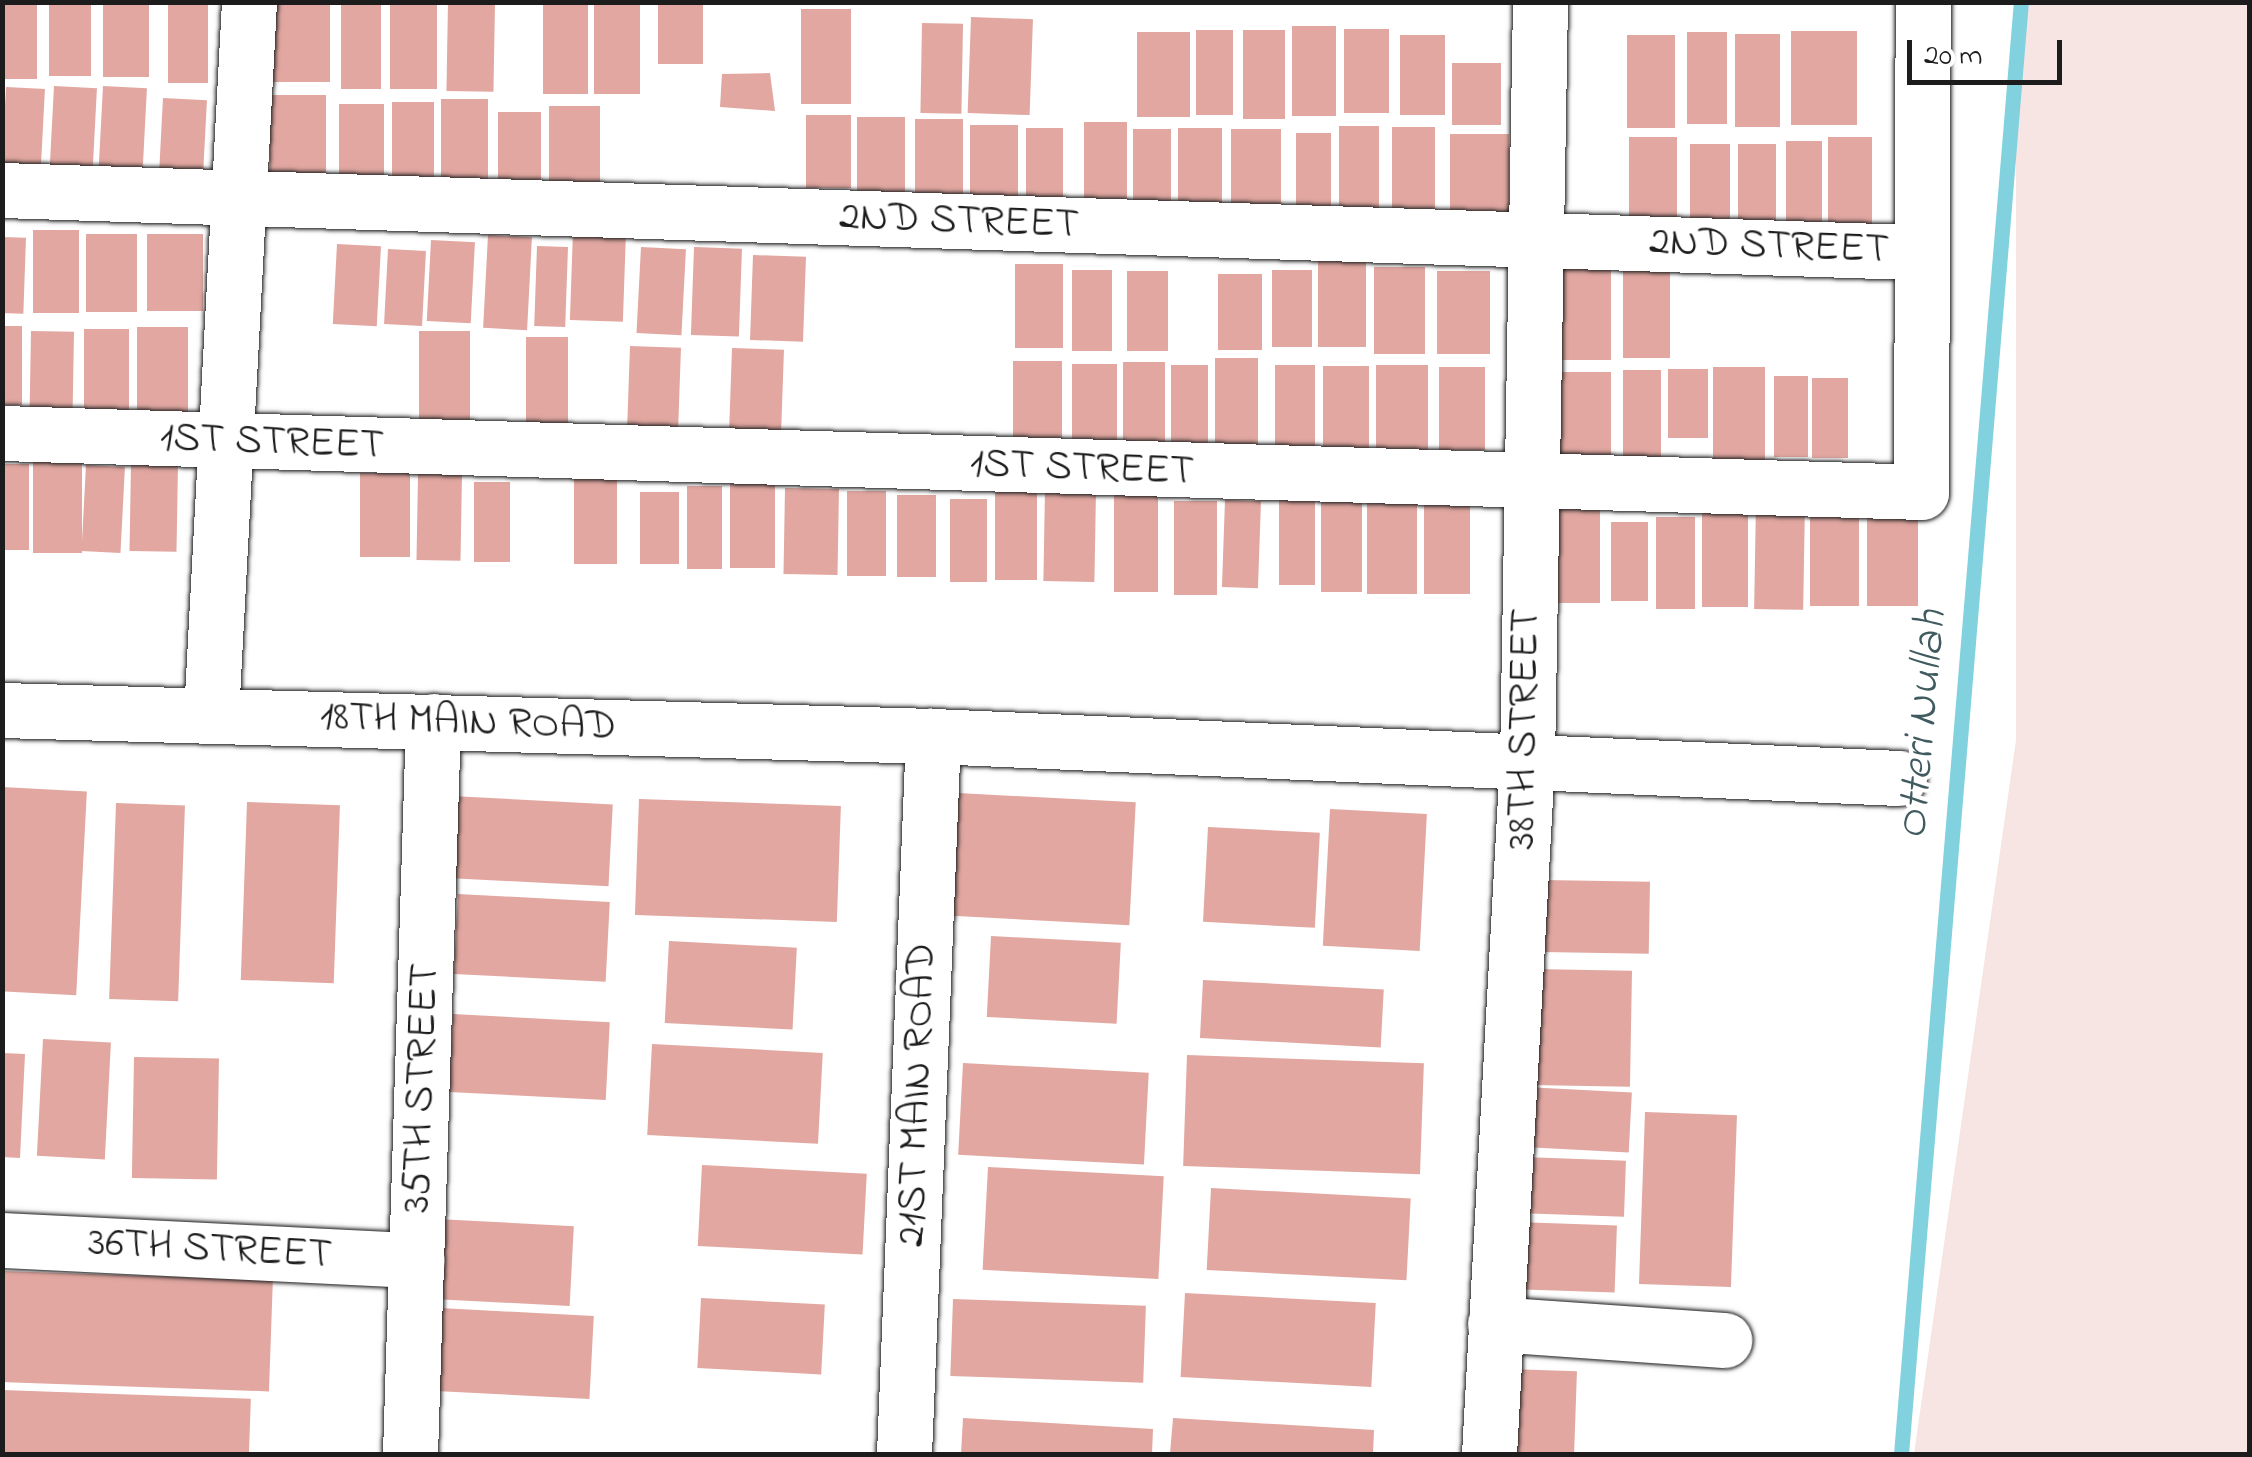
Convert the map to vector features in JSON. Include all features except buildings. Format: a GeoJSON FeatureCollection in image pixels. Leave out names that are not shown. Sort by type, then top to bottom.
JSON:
{"type":"FeatureCollection","features":[{"type":"Feature","properties":{"kind":"street"},"geometry":{"type":"LineString","coordinates":[[211,715],[249,2]]}},
{"type":"Feature","properties":{"kind":"street","name":"38TH STREET"},"geometry":{"type":"LineString","coordinates":[[1489,1454],[1528,761],[1528,481],[1540,2]]}},
{"type":"Feature","properties":{"kind":"street"},"geometry":{"type":"LineString","coordinates":[[1916,252],[1923,2]]}},
{"type":"Feature","properties":{"kind":"street","name":"2ND STREET"},"geometry":{"type":"LineString","coordinates":[[2,190],[1916,252]]}},
{"type":"Feature","properties":{"kind":"street","name":"1ST STREET"},"geometry":{"type":"LineString","coordinates":[[2,433],[1921,492],[1916,252]]}},
{"type":"Feature","properties":{"kind":"street","name":"18TH MAIN ROAD"},"geometry":{"type":"LineString","coordinates":[[2,710],[933,736],[1899,778]]}},
{"type":"Feature","properties":{"kind":"street","name":"35TH STREET"},"geometry":{"type":"LineString","coordinates":[[410,1454],[433,721]]}},
{"type":"Feature","properties":{"kind":"street","name":"21ST MAIN ROAD"},"geometry":{"type":"LineString","coordinates":[[904,1454],[933,736]]}},
{"type":"Feature","properties":{"kind":"street","name":"36TH STREET"},"geometry":{"type":"LineString","coordinates":[[2,1240],[417,1260]]}},
{"type":"Feature","properties":{"kind":"street"},"geometry":{"type":"LineString","coordinates":[[1496,1324],[1724,1340]]}},
{"type":"Feature","properties":{"kind":"shaded area"},"geometry":{"type":"Polygon","coordinates":[[[2016,3],[2249,3],[2249,1454],[1914,1454],[2016,740],[2016,3]]]}},
{"type":"Feature","properties":{"kind":"waterway","name":"Otteri Nullah"},"geometry":{"type":"LineString","coordinates":[[1901,1454],[2021,2]]}}]}
